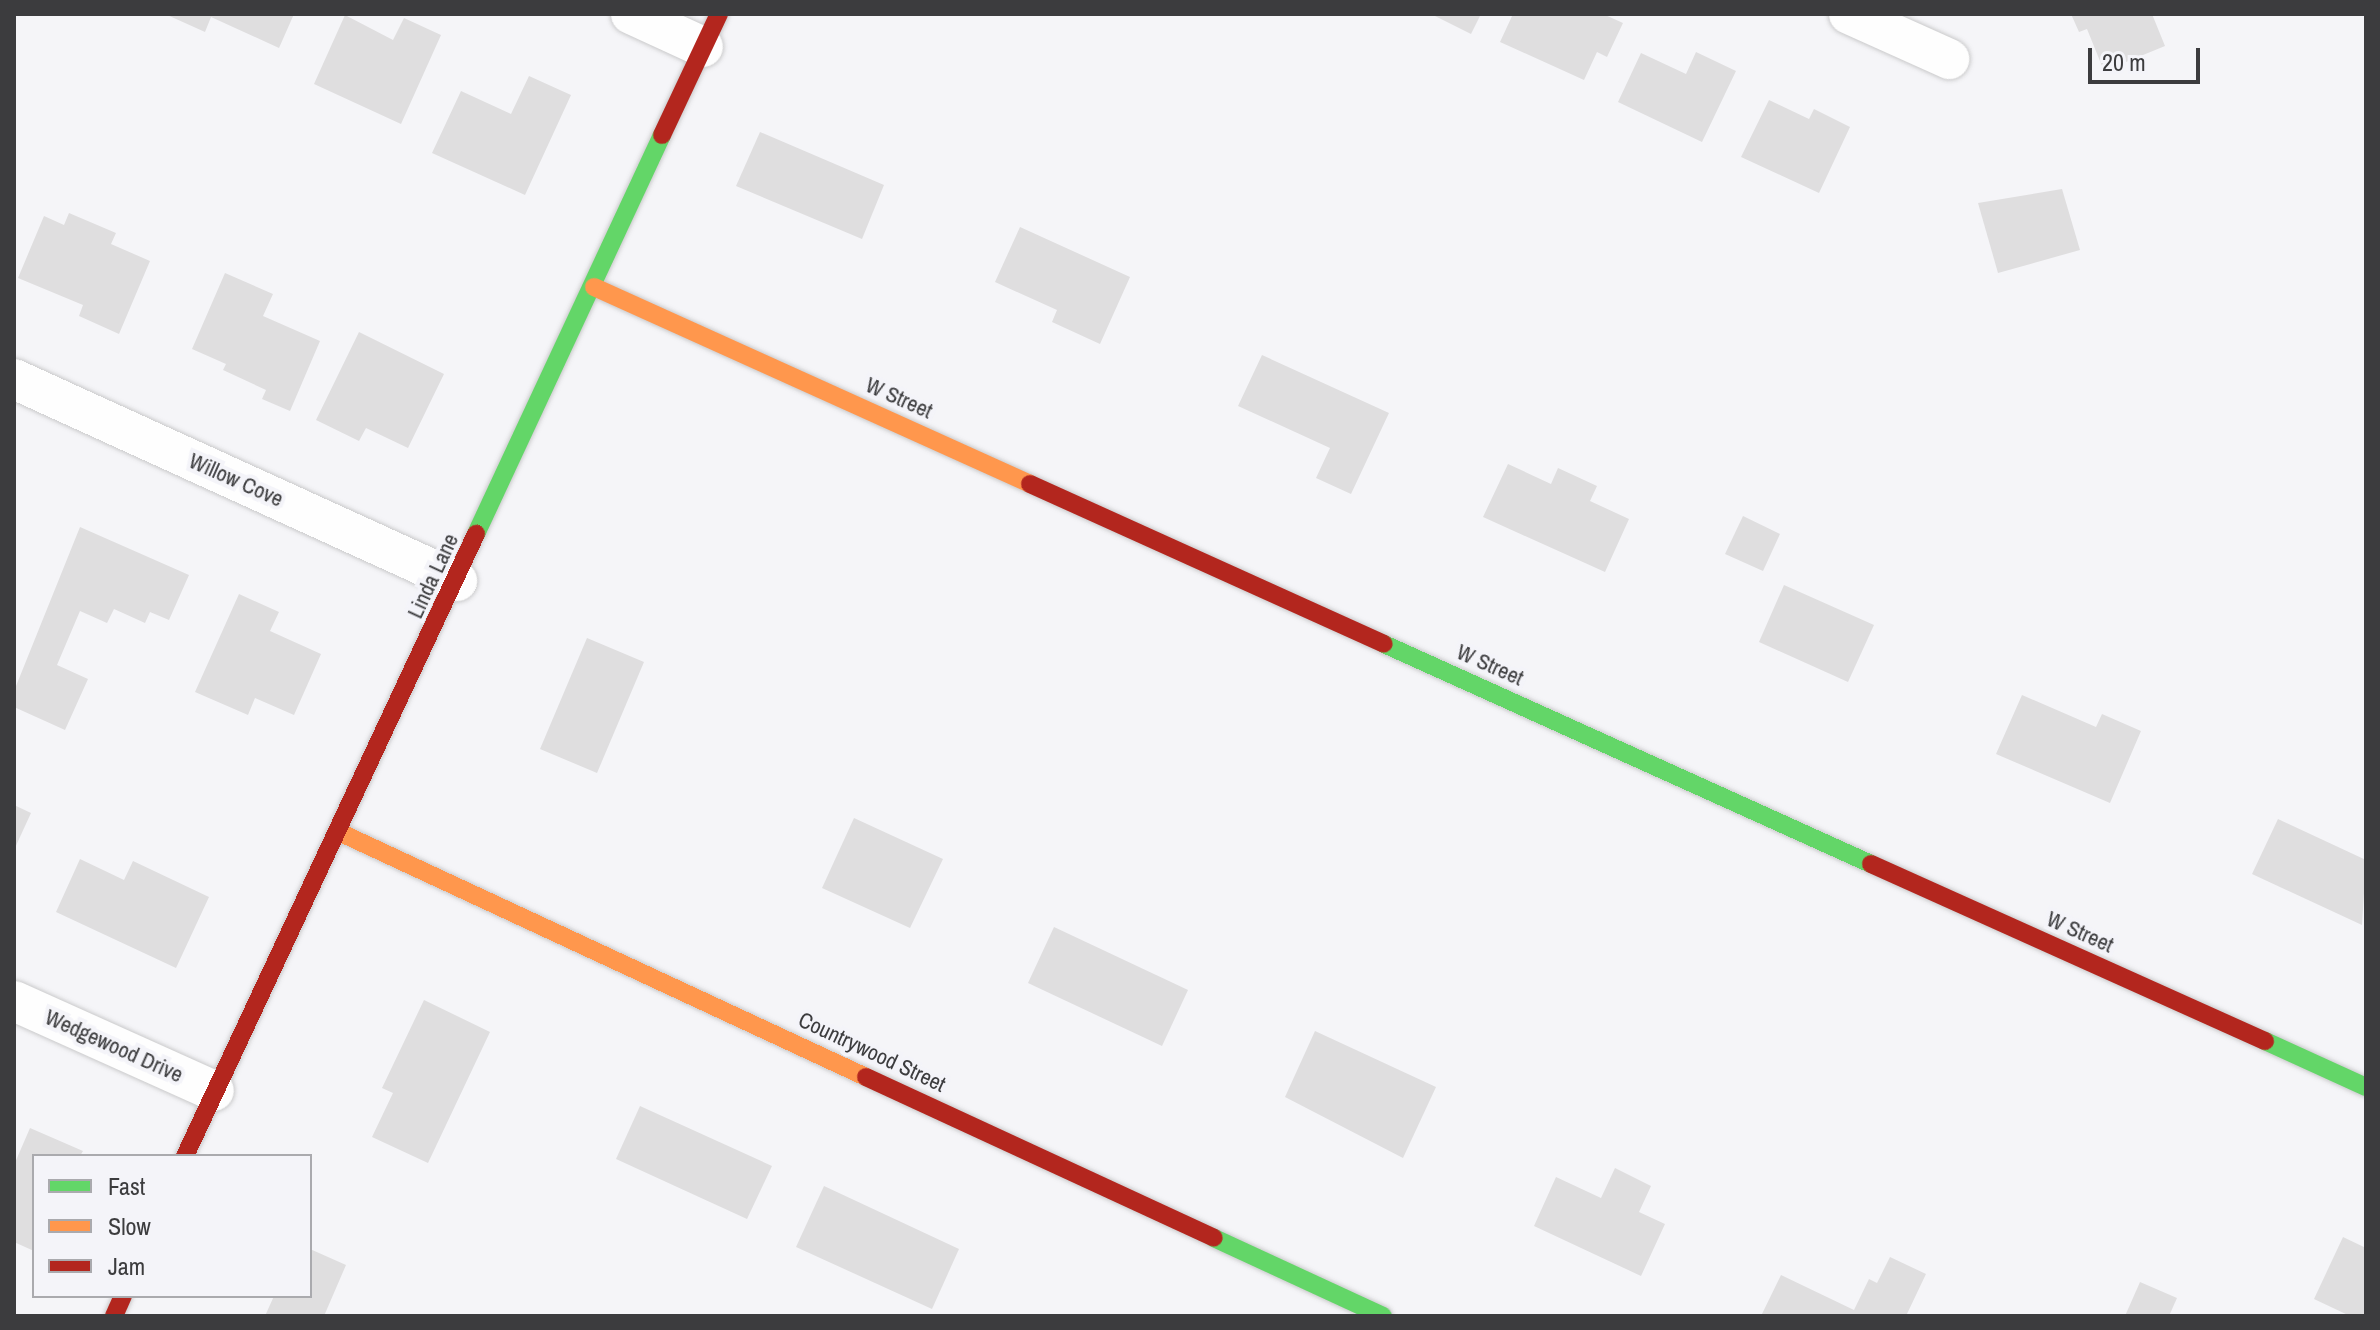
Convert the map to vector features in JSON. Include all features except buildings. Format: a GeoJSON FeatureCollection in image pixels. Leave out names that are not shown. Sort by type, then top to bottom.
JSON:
{"type":"FeatureCollection","features":[{"type":"Feature","properties":{"kind":"street"},"geometry":{"type":"LineString","coordinates":[[631,14],[711,30]]}},
{"type":"Feature","properties":{"kind":"street"},"geometry":{"type":"LineString","coordinates":[[1849,14],[1949,59]]}},
{"type":"Feature","properties":{"kind":"street","name":"Linda Lane"},"geometry":{"type":"LineString","coordinates":[[186,1154],[341,833],[711,30]]}},
{"type":"Feature","properties":{"kind":"street","name":"W Street"},"geometry":{"type":"LineString","coordinates":[[594,287],[2366,1087]]}},
{"type":"Feature","properties":{"kind":"street","name":"Willow Cove"},"geometry":{"type":"LineString","coordinates":[[14,379],[457,581]]}},
{"type":"Feature","properties":{"kind":"street","name":"Countrywood Street"},"geometry":{"type":"LineString","coordinates":[[341,833],[1383,1316]]}},
{"type":"Feature","properties":{"kind":"street","name":"Wedgewood Drive"},"geometry":{"type":"LineString","coordinates":[[14,1001],[214,1091]]}},
{"type":"Feature","properties":{"kind":"traffic: fast"},"geometry":{"type":"LineString","coordinates":[[476,534],[662,135]]}},
{"type":"Feature","properties":{"kind":"traffic: fast"},"geometry":{"type":"LineString","coordinates":[[1384,644],[1871,864]]}},
{"type":"Feature","properties":{"kind":"traffic: fast"},"geometry":{"type":"LineString","coordinates":[[2265,1041],[2366,1087]]}},
{"type":"Feature","properties":{"kind":"traffic: fast"},"geometry":{"type":"LineString","coordinates":[[1214,1238],[1383,1316]]}},
{"type":"Feature","properties":{"kind":"traffic: slow"},"geometry":{"type":"LineString","coordinates":[[594,287],[1030,484]]}},
{"type":"Feature","properties":{"kind":"traffic: slow"},"geometry":{"type":"LineString","coordinates":[[341,833],[866,1077]]}},
{"type":"Feature","properties":{"kind":"traffic: jam"},"geometry":{"type":"LineString","coordinates":[[662,135],[719,14]]}},
{"type":"Feature","properties":{"kind":"traffic: jam"},"geometry":{"type":"LineString","coordinates":[[1030,484],[1384,644]]}},
{"type":"Feature","properties":{"kind":"traffic: jam"},"geometry":{"type":"LineString","coordinates":[[186,1154],[476,534]]}},
{"type":"Feature","properties":{"kind":"traffic: jam"},"geometry":{"type":"LineString","coordinates":[[1871,864],[2265,1041]]}},
{"type":"Feature","properties":{"kind":"traffic: jam"},"geometry":{"type":"LineString","coordinates":[[866,1077],[1214,1238]]}},
{"type":"Feature","properties":{"kind":"traffic: jam"},"geometry":{"type":"LineString","coordinates":[[114,1316],[122,1298]]}}]}
